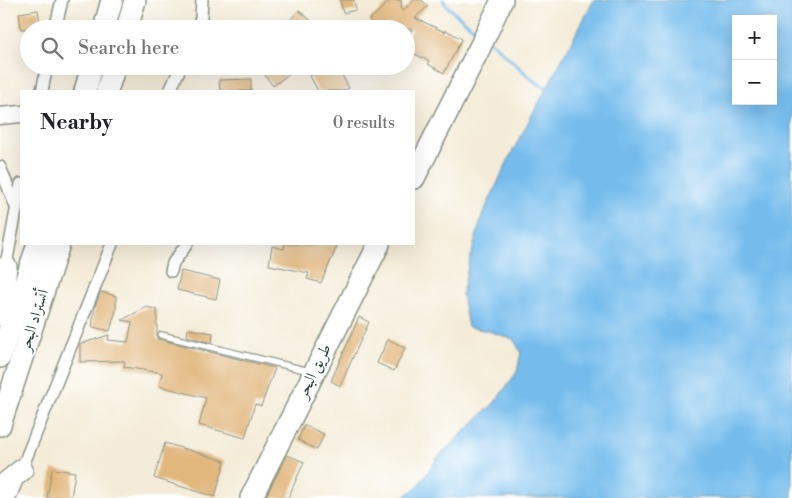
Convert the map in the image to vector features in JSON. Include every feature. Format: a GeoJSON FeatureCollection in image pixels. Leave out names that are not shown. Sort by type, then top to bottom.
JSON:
{"type":"FeatureCollection","features":[{"type":"Feature","properties":{"kind":"highway"},"geometry":{"type":"LineString","coordinates":[[130,20],[135,0]]}},
{"type":"Feature","properties":{"kind":"highway"},"geometry":{"type":"LineString","coordinates":[[415,173],[502,0]]}},
{"type":"Feature","properties":{"kind":"highway"},"geometry":{"type":"LineString","coordinates":[[84,90],[89,75]]}},
{"type":"Feature","properties":{"kind":"highway"},"geometry":{"type":"LineString","coordinates":[[107,90],[112,75]]}},
{"type":"Feature","properties":{"kind":"highway","name":"أتستراد البحر"},"geometry":{"type":"LineString","coordinates":[[0,357],[38,245]]}},
{"type":"Feature","properties":{"kind":"highway","name":"أتستراد البحر"},"geometry":{"type":"LineString","coordinates":[[0,425],[59,245]]}},
{"type":"Feature","properties":{"kind":"highway","name":"طريق البحر"},"geometry":{"type":"LineString","coordinates":[[251,498],[378,245]]}},
{"type":"Feature","properties":{"kind":"highway"},"geometry":{"type":"LineString","coordinates":[[0,315],[3,276]]}},
{"type":"Feature","properties":{"kind":"highway"},"geometry":{"type":"LineString","coordinates":[[0,494],[7,482],[22,470]]}},
{"type":"Feature","properties":{"kind":"main road"},"geometry":{"type":"LineString","coordinates":[[0,116],[20,114]]}},
{"type":"Feature","properties":{"kind":"street"},"geometry":{"type":"LineString","coordinates":[[58,20],[62,0]]}},
{"type":"Feature","properties":{"kind":"street"},"geometry":{"type":"LineString","coordinates":[[200,20],[202,0]]}},
{"type":"Feature","properties":{"kind":"street"},"geometry":{"type":"LineString","coordinates":[[42,90],[45,75]]}},
{"type":"Feature","properties":{"kind":"street"},"geometry":{"type":"LineString","coordinates":[[170,90],[177,75]]}},
{"type":"Feature","properties":{"kind":"street"},"geometry":{"type":"LineString","coordinates":[[0,167],[16,207]]}},
{"type":"Feature","properties":{"kind":"street"},"geometry":{"type":"LineString","coordinates":[[3,276],[20,189]]}},
{"type":"Feature","properties":{"kind":"street"},"geometry":{"type":"LineString","coordinates":[[10,498],[112,245]]}},
{"type":"Feature","properties":{"kind":"street"},"geometry":{"type":"LineString","coordinates":[[171,271],[173,262],[186,245]]}},
{"type":"Feature","properties":{"kind":"lane"},"geometry":{"type":"LineString","coordinates":[[161,335],[314,372]]}},
{"type":"Feature","properties":{"kind":"water"},"geometry":{"type":"Polygon","coordinates":[[[594,0],[792,0],[792,498],[403,498],[418,486],[438,457],[495,402],[517,372],[521,352],[513,339],[468,327],[462,295],[482,216],[510,156],[594,0]]]}},
{"type":"Feature","properties":{"kind":"building"},"geometry":{"type":"Polygon","coordinates":[[[340,0],[354,0],[356,10],[343,13],[340,0]]]}},
{"type":"Feature","properties":{"kind":"building"},"geometry":{"type":"Polygon","coordinates":[[[391,0],[401,0],[402,11],[414,0],[422,0],[428,6],[415,18],[445,32],[446,30],[462,39],[444,73],[428,64],[429,61],[415,54],[415,20],[369,20],[391,0]]]}},
{"type":"Feature","properties":{"kind":"building"},"geometry":{"type":"Polygon","coordinates":[[[38,10],[40,20],[20,21],[19,13],[38,10]]]}},
{"type":"Feature","properties":{"kind":"building"},"geometry":{"type":"Polygon","coordinates":[[[299,10],[310,20],[290,20],[299,10]]]}},
{"type":"Feature","properties":{"kind":"building"},"geometry":{"type":"Polygon","coordinates":[[[265,75],[288,75],[273,86],[265,75]]]}},
{"type":"Feature","properties":{"kind":"building"},"geometry":{"type":"Polygon","coordinates":[[[342,75],[349,88],[345,90],[317,90],[310,76],[342,75]]]}},
{"type":"Feature","properties":{"kind":"building"},"geometry":{"type":"Polygon","coordinates":[[[251,79],[251,90],[220,90],[219,80],[251,79]]]}},
{"type":"Feature","properties":{"kind":"building"},"geometry":{"type":"Polygon","coordinates":[[[285,245],[338,245],[321,283],[307,279],[309,273],[269,265],[272,246],[284,249],[285,245]]]}},
{"type":"Feature","properties":{"kind":"building"},"geometry":{"type":"Polygon","coordinates":[[[181,271],[220,280],[216,299],[177,290],[181,271]]]}},
{"type":"Feature","properties":{"kind":"building"},"geometry":{"type":"Polygon","coordinates":[[[101,292],[116,296],[116,310],[110,331],[92,327],[95,306],[101,292]]]}},
{"type":"Feature","properties":{"kind":"building"},"geometry":{"type":"Polygon","coordinates":[[[147,307],[157,310],[157,339],[275,368],[261,406],[255,404],[245,438],[199,425],[206,398],[159,386],[162,373],[124,367],[125,361],[80,362],[80,344],[109,335],[108,340],[128,342],[132,322],[122,320],[147,307]]]}},
{"type":"Feature","properties":{"kind":"building"},"geometry":{"type":"Polygon","coordinates":[[[359,317],[369,322],[340,386],[331,381],[359,317]]]}},
{"type":"Feature","properties":{"kind":"building"},"geometry":{"type":"Polygon","coordinates":[[[188,329],[213,333],[212,343],[187,336],[188,329]]]}},
{"type":"Feature","properties":{"kind":"building"},"geometry":{"type":"Polygon","coordinates":[[[388,339],[405,348],[394,371],[377,363],[388,339]]]}},
{"type":"Feature","properties":{"kind":"building"},"geometry":{"type":"Polygon","coordinates":[[[304,425],[324,434],[317,450],[298,440],[304,425]]]}},
{"type":"Feature","properties":{"kind":"building"},"geometry":{"type":"Polygon","coordinates":[[[165,443],[225,461],[215,497],[154,478],[165,443]]]}},
{"type":"Feature","properties":{"kind":"building"},"geometry":{"type":"Polygon","coordinates":[[[287,455],[304,462],[288,498],[265,498],[287,455]]]}},
{"type":"Feature","properties":{"kind":"building"},"geometry":{"type":"Polygon","coordinates":[[[52,469],[75,472],[71,498],[47,498],[52,469]]]}},
{"type":"Feature","properties":{"kind":"waterway"},"geometry":{"type":"LineString","coordinates":[[443,0],[449,8],[479,33]]}},
{"type":"Feature","properties":{"kind":"waterway"},"geometry":{"type":"LineString","coordinates":[[490,41],[534,81],[546,88]]}}]}
